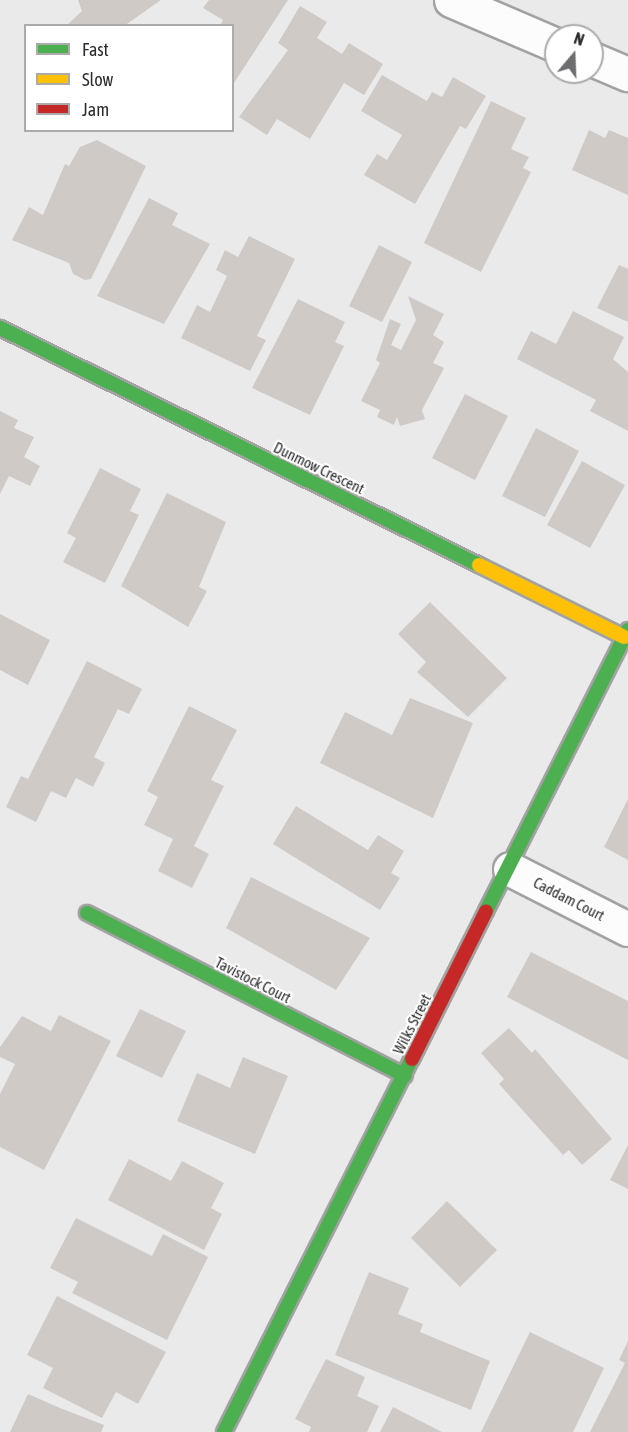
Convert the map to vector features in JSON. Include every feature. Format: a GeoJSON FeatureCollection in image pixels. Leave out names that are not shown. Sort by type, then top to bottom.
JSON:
{"type":"FeatureCollection","features":[{"type":"Feature","properties":{"kind":"street"},"geometry":{"type":"LineString","coordinates":[[451,0],[544,40]]}},
{"type":"Feature","properties":{"kind":"street"},"geometry":{"type":"LineString","coordinates":[[604,65],[628,74]]}},
{"type":"Feature","properties":{"kind":"street","name":"Dunmow Crescent"},"geometry":{"type":"LineString","coordinates":[[0,328],[626,634]]}},
{"type":"Feature","properties":{"kind":"street","name":"Wilks Street"},"geometry":{"type":"LineString","coordinates":[[224,1432],[510,869],[626,634]]}},
{"type":"Feature","properties":{"kind":"street","name":"Caddam Court"},"geometry":{"type":"LineString","coordinates":[[510,869],[628,929]]}},
{"type":"Feature","properties":{"kind":"street","name":"Tavistock Court"},"geometry":{"type":"LineString","coordinates":[[87,913],[405,1076]]}},
{"type":"Feature","properties":{"kind":"building"},"geometry":{"type":"Polygon","coordinates":[[[78,0],[161,0],[127,24],[68,24],[82,11],[78,0]]]}},
{"type":"Feature","properties":{"kind":"building"},"geometry":{"type":"Polygon","coordinates":[[[209,0],[288,0],[234,83],[234,24],[221,24],[223,20],[203,8],[209,0]]]}},
{"type":"Feature","properties":{"kind":"building"},"geometry":{"type":"Polygon","coordinates":[[[300,6],[327,22],[317,38],[342,54],[349,43],[383,64],[364,95],[344,83],[310,139],[277,119],[267,135],[239,117],[288,50],[278,43],[300,6]]]}},
{"type":"Feature","properties":{"kind":"building"},"geometry":{"type":"Polygon","coordinates":[[[382,75],[427,101],[432,92],[442,97],[453,77],[486,96],[466,129],[460,126],[415,204],[364,175],[377,154],[387,160],[402,135],[361,111],[382,75]]]}},
{"type":"Feature","properties":{"kind":"building"},"geometry":{"type":"Polygon","coordinates":[[[491,101],[526,118],[511,149],[529,157],[523,168],[531,172],[481,272],[424,243],[491,101]]]}},
{"type":"Feature","properties":{"kind":"building"},"geometry":{"type":"Polygon","coordinates":[[[589,130],[605,138],[609,130],[628,138],[628,195],[572,170],[589,130]]]}},
{"type":"Feature","properties":{"kind":"building"},"geometry":{"type":"Polygon","coordinates":[[[97,140],[146,166],[91,279],[85,280],[73,274],[69,263],[12,240],[29,207],[43,215],[65,164],[69,166],[80,147],[97,140]]]}},
{"type":"Feature","properties":{"kind":"building"},"geometry":{"type":"Polygon","coordinates":[[[149,198],[178,213],[172,225],[210,244],[164,324],[97,296],[149,198]]]}},
{"type":"Feature","properties":{"kind":"building"},"geometry":{"type":"Polygon","coordinates":[[[249,236],[295,259],[257,336],[266,340],[250,371],[181,338],[197,305],[210,312],[227,276],[216,270],[225,250],[238,257],[249,236]]]}},
{"type":"Feature","properties":{"kind":"building"},"geometry":{"type":"Polygon","coordinates":[[[379,245],[412,262],[382,322],[349,306],[379,245]]]}},
{"type":"Feature","properties":{"kind":"building"},"geometry":{"type":"Polygon","coordinates":[[[619,265],[628,269],[628,322],[597,308],[619,265]]]}},
{"type":"Feature","properties":{"kind":"building"},"geometry":{"type":"Polygon","coordinates":[[[408,296],[444,314],[433,335],[444,342],[433,363],[444,368],[422,410],[425,419],[400,426],[397,417],[394,425],[377,417],[380,410],[361,401],[380,363],[376,360],[390,319],[401,324],[391,345],[401,350],[416,320],[408,296]]]}},
{"type":"Feature","properties":{"kind":"building"},"geometry":{"type":"Polygon","coordinates":[[[298,299],[345,322],[335,342],[344,346],[310,415],[252,388],[298,299]]]}},
{"type":"Feature","properties":{"kind":"building"},"geometry":{"type":"Polygon","coordinates":[[[573,311],[624,337],[613,359],[628,372],[628,431],[590,411],[596,400],[517,359],[531,331],[556,344],[573,311]]]}},
{"type":"Feature","properties":{"kind":"building"},"geometry":{"type":"Polygon","coordinates":[[[465,394],[508,416],[475,480],[432,458],[465,394]]]}},
{"type":"Feature","properties":{"kind":"building"},"geometry":{"type":"Polygon","coordinates":[[[0,411],[18,420],[14,428],[34,437],[24,457],[40,466],[30,486],[9,476],[0,494],[0,411]]]}},
{"type":"Feature","properties":{"kind":"building"},"geometry":{"type":"Polygon","coordinates":[[[536,428],[579,451],[545,517],[502,496],[536,428]]]}},
{"type":"Feature","properties":{"kind":"building"},"geometry":{"type":"Polygon","coordinates":[[[582,461],[625,485],[590,548],[547,525],[582,461]]]}},
{"type":"Feature","properties":{"kind":"building"},"geometry":{"type":"Polygon","coordinates":[[[100,468],[141,489],[130,511],[139,515],[105,583],[63,562],[76,538],[67,533],[100,468]]]}},
{"type":"Feature","properties":{"kind":"building"},"geometry":{"type":"Polygon","coordinates":[[[167,493],[226,522],[199,587],[207,591],[188,627],[121,586],[167,493]]]}},
{"type":"Feature","properties":{"kind":"building"},"geometry":{"type":"Polygon","coordinates":[[[430,602],[507,678],[468,717],[417,672],[426,662],[398,634],[430,602]]]}},
{"type":"Feature","properties":{"kind":"building"},"geometry":{"type":"Polygon","coordinates":[[[0,614],[50,640],[28,685],[0,670],[0,614]]]}},
{"type":"Feature","properties":{"kind":"building"},"geometry":{"type":"Polygon","coordinates":[[[87,661],[142,689],[129,714],[118,709],[94,757],[105,763],[93,787],[76,778],[66,798],[51,791],[36,822],[6,807],[21,776],[28,779],[87,661]]]}},
{"type":"Feature","properties":{"kind":"building"},"geometry":{"type":"Polygon","coordinates":[[[410,698],[473,723],[433,818],[320,763],[345,712],[392,735],[410,698]]]}},
{"type":"Feature","properties":{"kind":"building"},"geometry":{"type":"Polygon","coordinates":[[[189,706],[237,730],[211,780],[224,786],[194,846],[209,854],[192,888],[158,871],[173,839],[144,825],[158,797],[147,791],[189,706]]]}},
{"type":"Feature","properties":{"kind":"building"},"geometry":{"type":"Polygon","coordinates":[[[628,799],[628,860],[604,847],[628,799]]]}},
{"type":"Feature","properties":{"kind":"building"},"geometry":{"type":"Polygon","coordinates":[[[296,806],[368,850],[378,835],[404,851],[391,873],[400,878],[380,910],[273,844],[296,806]]]}},
{"type":"Feature","properties":{"kind":"building"},"geometry":{"type":"Polygon","coordinates":[[[251,877],[370,938],[336,990],[226,928],[251,877]]]}},
{"type":"Feature","properties":{"kind":"building"},"geometry":{"type":"Polygon","coordinates":[[[531,952],[628,1001],[628,1060],[507,997],[531,952]]]}},
{"type":"Feature","properties":{"kind":"building"},"geometry":{"type":"Polygon","coordinates":[[[140,1009],[186,1031],[162,1078],[116,1056],[140,1009]]]}},
{"type":"Feature","properties":{"kind":"building"},"geometry":{"type":"Polygon","coordinates":[[[59,1015],[111,1041],[44,1170],[0,1147],[0,1094],[15,1064],[0,1057],[0,1047],[22,1016],[51,1031],[59,1015]]]}},
{"type":"Feature","properties":{"kind":"building"},"geometry":{"type":"Polygon","coordinates":[[[509,1028],[532,1053],[535,1049],[612,1139],[582,1165],[569,1150],[563,1155],[499,1084],[504,1079],[481,1053],[509,1028]]]}},
{"type":"Feature","properties":{"kind":"building"},"geometry":{"type":"Polygon","coordinates":[[[243,1057],[288,1076],[255,1154],[177,1121],[197,1073],[230,1088],[243,1057]]]}},
{"type":"Feature","properties":{"kind":"building"},"geometry":{"type":"Polygon","coordinates":[[[628,1145],[628,1189],[610,1180],[628,1145]]]}},
{"type":"Feature","properties":{"kind":"building"},"geometry":{"type":"Polygon","coordinates":[[[129,1159],[171,1181],[182,1161],[224,1183],[211,1208],[222,1214],[204,1250],[108,1200],[129,1159]]]}},
{"type":"Feature","properties":{"kind":"building"},"geometry":{"type":"Polygon","coordinates":[[[447,1201],[497,1250],[460,1287],[411,1238],[447,1201]]]}},
{"type":"Feature","properties":{"kind":"building"},"geometry":{"type":"Polygon","coordinates":[[[76,1218],[152,1256],[163,1234],[208,1257],[167,1340],[72,1293],[78,1282],[50,1268],[76,1218]]]}},
{"type":"Feature","properties":{"kind":"building"},"geometry":{"type":"Polygon","coordinates":[[[369,1272],[409,1288],[398,1314],[423,1324],[420,1332],[490,1361],[471,1410],[335,1355],[369,1272]]]}},
{"type":"Feature","properties":{"kind":"building"},"geometry":{"type":"Polygon","coordinates":[[[57,1296],[166,1352],[138,1404],[116,1392],[102,1418],[43,1388],[53,1368],[27,1355],[57,1296]]]}},
{"type":"Feature","properties":{"kind":"building"},"geometry":{"type":"Polygon","coordinates":[[[530,1332],[604,1368],[573,1432],[481,1432],[530,1332]]]}},
{"type":"Feature","properties":{"kind":"building"},"geometry":{"type":"Polygon","coordinates":[[[628,1341],[628,1432],[590,1432],[625,1363],[619,1360],[628,1341]]]}},
{"type":"Feature","properties":{"kind":"building"},"geometry":{"type":"Polygon","coordinates":[[[326,1359],[365,1377],[357,1396],[379,1406],[367,1432],[309,1432],[311,1427],[295,1419],[326,1359]]]}},
{"type":"Feature","properties":{"kind":"building"},"geometry":{"type":"Polygon","coordinates":[[[28,1394],[104,1425],[101,1432],[10,1432],[28,1394]]]}},
{"type":"Feature","properties":{"kind":"building"},"geometry":{"type":"Polygon","coordinates":[[[393,1407],[442,1432],[380,1432],[393,1407]]]}},
{"type":"Feature","properties":{"kind":"traffic: fast"},"geometry":{"type":"LineString","coordinates":[[0,328],[479,565]]}},
{"type":"Feature","properties":{"kind":"traffic: fast"},"geometry":{"type":"LineString","coordinates":[[486,911],[628,630]]}},
{"type":"Feature","properties":{"kind":"traffic: fast"},"geometry":{"type":"LineString","coordinates":[[87,913],[405,1076]]}},
{"type":"Feature","properties":{"kind":"traffic: fast"},"geometry":{"type":"LineString","coordinates":[[224,1432],[412,1059]]}},
{"type":"Feature","properties":{"kind":"traffic: slow"},"geometry":{"type":"LineString","coordinates":[[479,565],[624,637]]}},
{"type":"Feature","properties":{"kind":"traffic: jam"},"geometry":{"type":"LineString","coordinates":[[412,1059],[486,911]]}}]}
